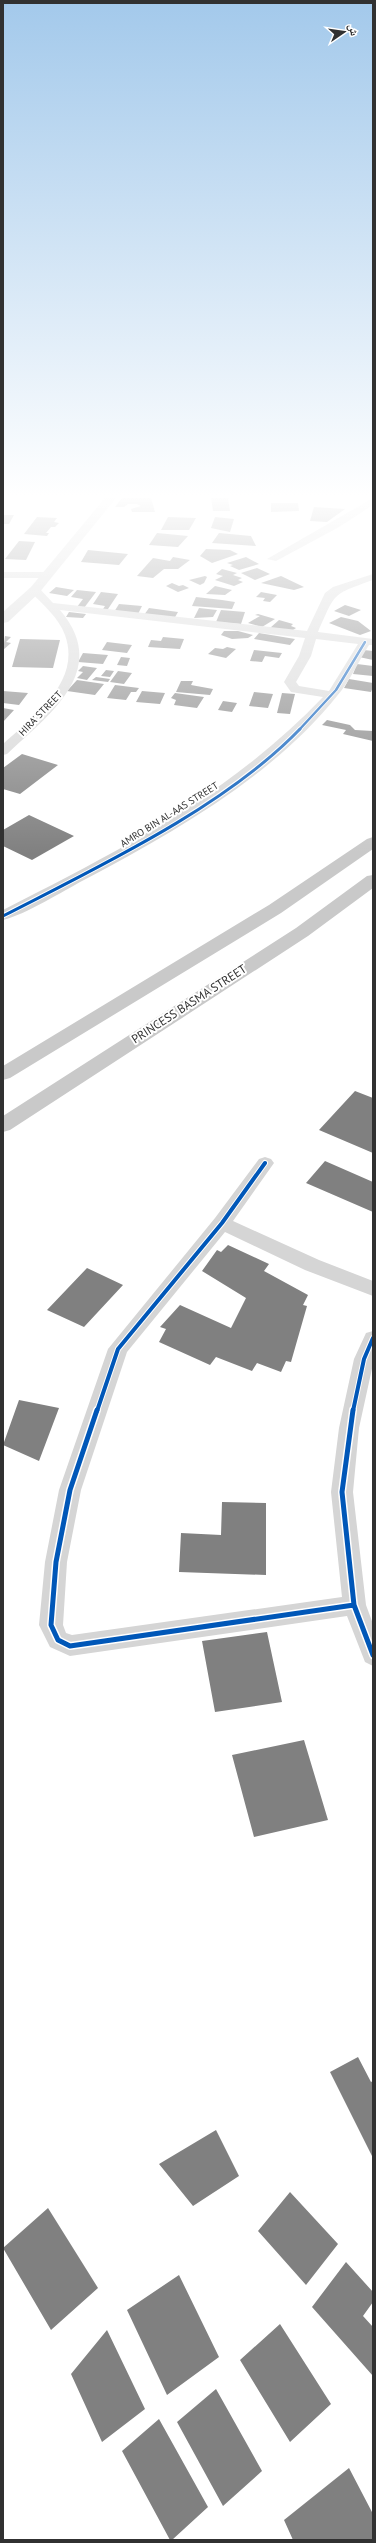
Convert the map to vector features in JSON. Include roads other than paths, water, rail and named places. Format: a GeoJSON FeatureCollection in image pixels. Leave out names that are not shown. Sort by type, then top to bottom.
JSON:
{"type":"FeatureCollection","features":[{"type":"Feature","properties":{"kind":"main road"},"geometry":{"type":"LineString","coordinates":[[3,1074],[275,909],[373,842]]}},
{"type":"Feature","properties":{"kind":"main road","name":"PRINCESS BASMA STREET"},"geometry":{"type":"LineString","coordinates":[[3,1125],[302,932],[373,880]]}},
{"type":"Feature","properties":{"kind":"street","name":"HIRA' STREET"},"geometry":{"type":"LineString","coordinates":[[3,751],[57,698],[68,683],[75,667],[71,635],[59,617]]}},
{"type":"Feature","properties":{"kind":"street"},"geometry":{"type":"LineString","coordinates":[[147,617],[369,642]]}},
{"type":"Feature","properties":{"kind":"street"},"geometry":{"type":"LineString","coordinates":[[319,617],[311,635],[305,656],[290,684],[295,689],[332,695]]}},
{"type":"Feature","properties":{"kind":"street","name":"AMRO BIN AL-AAS STREET"},"geometry":{"type":"LineString","coordinates":[[3,916],[104,863],[209,801],[256,766],[305,723],[332,695],[369,642]]}},
{"type":"Feature","properties":{"kind":"street"},"geometry":{"type":"LineString","coordinates":[[265,1163],[222,1223],[118,1349],[70,1490],[56,1562],[51,1625],[58,1640],[70,1646],[354,1605]]}},
{"type":"Feature","properties":{"kind":"street"},"geometry":{"type":"LineString","coordinates":[[222,1223],[312,1265],[373,1289]]}},
{"type":"Feature","properties":{"kind":"street"},"geometry":{"type":"LineString","coordinates":[[373,1338],[364,1359],[349,1428],[342,1492],[354,1605],[373,1655]]}}]}
